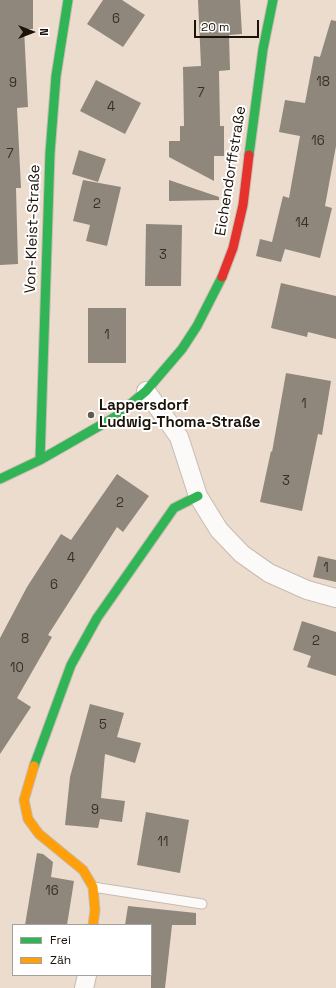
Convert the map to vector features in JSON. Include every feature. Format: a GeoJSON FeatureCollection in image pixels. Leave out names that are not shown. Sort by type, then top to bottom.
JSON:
{"type":"FeatureCollection","features":[{"type":"Feature","properties":{"kind":"street","name":"Von-Kleist-Straße"},"geometry":{"type":"LineString","coordinates":[[40,460],[50,153],[56,76],[68,0]]}},
{"type":"Feature","properties":{"kind":"street","name":"Eichendorffstraße"},"geometry":{"type":"LineString","coordinates":[[0,479],[40,460],[115,417],[146,391],[182,349],[197,326],[219,283],[233,248],[243,204],[263,49],[273,0]]}},
{"type":"Feature","properties":{"kind":"street"},"geometry":{"type":"LineString","coordinates":[[146,391],[179,437],[198,496],[219,530],[242,554],[270,573],[307,590],[336,598]]}},
{"type":"Feature","properties":{"kind":"street"},"geometry":{"type":"LineString","coordinates":[[94,924],[95,910],[93,887],[83,870],[39,834],[28,819],[24,800],[28,782],[71,665],[97,618],[174,508],[198,496]]}},
{"type":"Feature","properties":{"kind":"street"},"geometry":{"type":"LineString","coordinates":[[84,988],[87,976]]}},
{"type":"Feature","properties":{"kind":"lane"},"geometry":{"type":"LineString","coordinates":[[93,887],[202,904]]}},
{"type":"Feature","properties":{"kind":"building"},"geometry":{"type":"Polygon","coordinates":[[[0,0],[33,0],[33,29],[24,29],[28,107],[17,108],[21,188],[16,188],[18,264],[0,265],[0,0]]]}},
{"type":"Feature","properties":{"kind":"building"},"geometry":{"type":"Polygon","coordinates":[[[103,0],[122,0],[145,15],[123,47],[87,24],[103,0]]]}},
{"type":"Feature","properties":{"kind":"building"},"geometry":{"type":"Polygon","coordinates":[[[198,0],[240,0],[242,34],[229,35],[230,70],[219,71],[220,126],[224,126],[224,156],[214,156],[214,181],[169,157],[169,141],[180,141],[180,126],[184,126],[183,67],[201,66],[198,0]]]}},
{"type":"Feature","properties":{"kind":"building"},"geometry":{"type":"Polygon","coordinates":[[[331,20],[336,21],[336,146],[325,206],[332,208],[320,258],[285,249],[281,262],[256,256],[260,239],[272,242],[283,196],[289,198],[300,136],[279,132],[285,100],[305,103],[314,56],[320,57],[331,20]]]}},
{"type":"Feature","properties":{"kind":"building"},"geometry":{"type":"Polygon","coordinates":[[[96,80],[141,103],[125,134],[80,111],[96,80]]]}},
{"type":"Feature","properties":{"kind":"building"},"geometry":{"type":"Polygon","coordinates":[[[79,150],[106,159],[98,182],[72,174],[79,150]]]}},
{"type":"Feature","properties":{"kind":"building"},"geometry":{"type":"Polygon","coordinates":[[[83,180],[121,187],[107,246],[86,241],[90,225],[73,221],[83,180]]]}},
{"type":"Feature","properties":{"kind":"building"},"geometry":{"type":"Polygon","coordinates":[[[169,180],[219,197],[219,200],[169,201],[169,180]]]}},
{"type":"Feature","properties":{"kind":"building"},"geometry":{"type":"Polygon","coordinates":[[[146,224],[182,225],[181,286],[145,286],[146,224]]]}},
{"type":"Feature","properties":{"kind":"building"},"geometry":{"type":"Polygon","coordinates":[[[281,283],[336,296],[336,339],[308,332],[307,337],[271,328],[281,283]]]}},
{"type":"Feature","properties":{"kind":"building"},"geometry":{"type":"Polygon","coordinates":[[[88,308],[126,308],[126,363],[88,363],[88,308]]]}},
{"type":"Feature","properties":{"kind":"building"},"geometry":{"type":"Polygon","coordinates":[[[286,373],[331,381],[322,435],[318,434],[302,511],[260,502],[271,451],[272,452],[286,373]]]}},
{"type":"Feature","properties":{"kind":"building"},"geometry":{"type":"Polygon","coordinates":[[[117,474],[149,496],[123,532],[117,527],[48,635],[52,637],[17,698],[31,707],[0,754],[0,638],[27,587],[61,534],[71,540],[117,474]]]}},
{"type":"Feature","properties":{"kind":"building"},"geometry":{"type":"Polygon","coordinates":[[[318,556],[336,560],[336,582],[313,577],[318,556]]]}},
{"type":"Feature","properties":{"kind":"building"},"geometry":{"type":"Polygon","coordinates":[[[302,621],[336,632],[336,676],[307,667],[311,656],[293,650],[302,621]]]}},
{"type":"Feature","properties":{"kind":"building"},"geometry":{"type":"Polygon","coordinates":[[[90,704],[124,713],[117,737],[141,743],[135,763],[105,754],[101,798],[125,801],[122,822],[100,819],[98,828],[65,825],[70,777],[90,704]]]}},
{"type":"Feature","properties":{"kind":"building"},"geometry":{"type":"Polygon","coordinates":[[[146,812],[189,820],[180,873],[137,865],[146,812]]]}},
{"type":"Feature","properties":{"kind":"building"},"geometry":{"type":"Polygon","coordinates":[[[37,853],[43,854],[53,862],[51,877],[74,881],[67,924],[25,924],[37,853]]]}},
{"type":"Feature","properties":{"kind":"building"},"geometry":{"type":"Polygon","coordinates":[[[128,906],[196,913],[196,925],[172,925],[165,988],[151,988],[152,924],[125,924],[128,906]]]}},
{"type":"Feature","properties":{"kind":"traffic: fast"},"geometry":{"type":"LineString","coordinates":[[40,460],[50,153],[56,76],[68,0]]}},
{"type":"Feature","properties":{"kind":"traffic: fast"},"geometry":{"type":"LineString","coordinates":[[249,155],[263,49],[273,0]]}},
{"type":"Feature","properties":{"kind":"traffic: fast"},"geometry":{"type":"LineString","coordinates":[[0,479],[40,460],[115,417],[146,391],[182,349],[197,326],[222,277]]}},
{"type":"Feature","properties":{"kind":"traffic: fast"},"geometry":{"type":"LineString","coordinates":[[34,766],[71,665],[97,618],[174,508],[198,496]]}},
{"type":"Feature","properties":{"kind":"traffic: slow"},"geometry":{"type":"LineString","coordinates":[[34,766],[24,800],[28,819],[39,834],[83,870],[93,887],[95,910],[93,924]]}},
{"type":"Feature","properties":{"kind":"traffic: jam"},"geometry":{"type":"LineString","coordinates":[[222,277],[233,248],[243,205],[249,155]]}},
{"type":"Feature","properties":{"kind":"place","name":"Lappersdorf Ludwig-Thoma-Straße"},"geometry":{"type":"Point","coordinates":[91,415]}}]}
